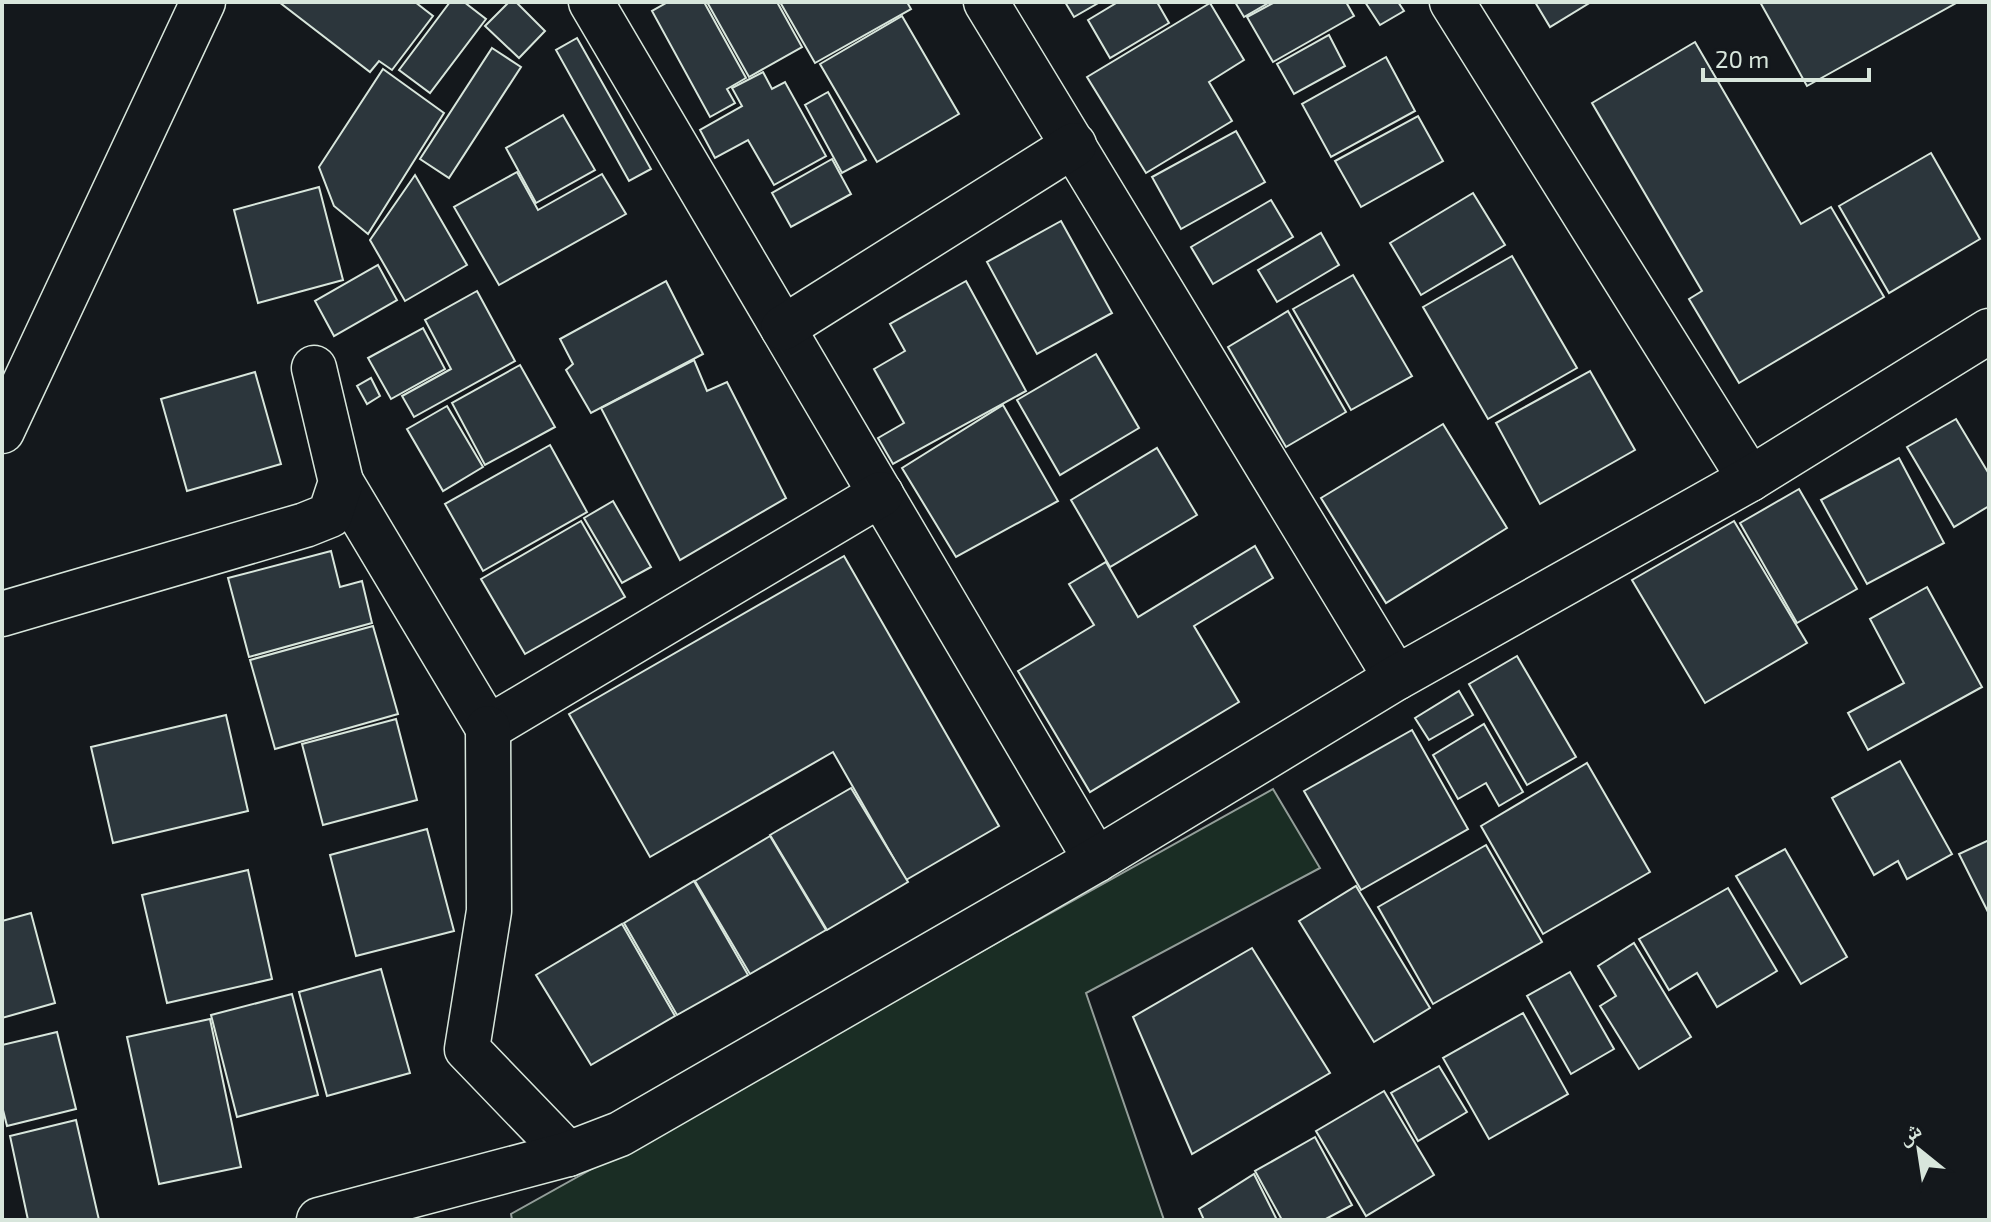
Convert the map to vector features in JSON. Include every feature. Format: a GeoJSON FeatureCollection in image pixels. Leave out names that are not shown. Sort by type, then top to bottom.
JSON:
{"type":"FeatureCollection","features":[{"type":"Feature","properties":{"kind":"street"},"geometry":{"type":"LineString","coordinates":[[3,427],[203,2]]}},
{"type":"Feature","properties":{"kind":"street"},"geometry":{"type":"LineString","coordinates":[[591,2],[1096,860]]}},
{"type":"Feature","properties":{"kind":"street"},"geometry":{"type":"LineString","coordinates":[[986,2],[1396,678]]}},
{"type":"Feature","properties":{"kind":"street"},"geometry":{"type":"LineString","coordinates":[[1452,2],[1750,479]]}},
{"type":"Feature","properties":{"kind":"street"},"geometry":{"type":"LineString","coordinates":[[783,328],[1074,145]]}},
{"type":"Feature","properties":{"kind":"street"},"geometry":{"type":"LineString","coordinates":[[319,1220],[568,1154],[620,1134],[1096,860],[1396,678],[1750,479],[1989,331]]}},
{"type":"Feature","properties":{"kind":"street"},"geometry":{"type":"LineString","coordinates":[[314,368],[341,482],[488,728],[489,911],[467,1049],[568,1154]]}},
{"type":"Feature","properties":{"kind":"street"},"geometry":{"type":"LineString","coordinates":[[2,614],[305,525],[330,515],[341,482]]}},
{"type":"Feature","properties":{"kind":"street"},"geometry":{"type":"LineString","coordinates":[[488,728],[881,494]]}},
{"type":"Feature","properties":{"kind":"green space"},"geometry":{"type":"Polygon","coordinates":[[[1273,789],[1320,868],[1086,993],[1164,1220],[512,1220],[511,1214],[1273,789]]]}},
{"type":"Feature","properties":{"kind":"building"},"geometry":{"type":"Polygon","coordinates":[[[279,2],[415,2],[433,16],[392,70],[379,61],[370,72],[279,2]]]}},
{"type":"Feature","properties":{"kind":"building"},"geometry":{"type":"Polygon","coordinates":[[[450,2],[464,2],[486,19],[430,93],[399,70],[450,2]]]}},
{"type":"Feature","properties":{"kind":"building"},"geometry":{"type":"Polygon","coordinates":[[[509,2],[516,2],[545,31],[519,58],[485,26],[509,2]]]}},
{"type":"Feature","properties":{"kind":"building"},"geometry":{"type":"Polygon","coordinates":[[[668,2],[704,2],[746,78],[727,89],[735,103],[710,117],[652,11],[668,2]]]}},
{"type":"Feature","properties":{"kind":"building"},"geometry":{"type":"Polygon","coordinates":[[[707,2],[777,2],[802,47],[749,77],[707,2]]]}},
{"type":"Feature","properties":{"kind":"building"},"geometry":{"type":"Polygon","coordinates":[[[780,2],[907,2],[911,9],[815,63],[780,2]]]}},
{"type":"Feature","properties":{"kind":"building"},"geometry":{"type":"Polygon","coordinates":[[[1065,2],[1100,2],[1074,17],[1065,2]]]}},
{"type":"Feature","properties":{"kind":"building"},"geometry":{"type":"Polygon","coordinates":[[[1118,2],[1157,2],[1169,23],[1110,58],[1088,20],[1118,2]]]}},
{"type":"Feature","properties":{"kind":"building"},"geometry":{"type":"Polygon","coordinates":[[[1235,2],[1270,2],[1244,17],[1235,2]]]}},
{"type":"Feature","properties":{"kind":"building"},"geometry":{"type":"Polygon","coordinates":[[[1275,2],[1346,2],[1354,16],[1273,62],[1247,17],[1275,2]]]}},
{"type":"Feature","properties":{"kind":"building"},"geometry":{"type":"Polygon","coordinates":[[[1365,2],[1398,2],[1404,11],[1380,25],[1365,2]]]}},
{"type":"Feature","properties":{"kind":"building"},"geometry":{"type":"Polygon","coordinates":[[[1535,2],[1591,2],[1550,27],[1535,2]]]}},
{"type":"Feature","properties":{"kind":"building"},"geometry":{"type":"Polygon","coordinates":[[[1760,2],[1958,2],[1807,86],[1760,2]]]}},
{"type":"Feature","properties":{"kind":"building"},"geometry":{"type":"Polygon","coordinates":[[[1210,3],[1244,60],[1209,82],[1232,121],[1146,173],[1087,77],[1210,3]]]}},
{"type":"Feature","properties":{"kind":"building"},"geometry":{"type":"Polygon","coordinates":[[[902,16],[959,114],[877,162],[820,64],[902,16]]]}},
{"type":"Feature","properties":{"kind":"building"},"geometry":{"type":"Polygon","coordinates":[[[1329,35],[1345,66],[1294,94],[1277,64],[1329,35]]]}},
{"type":"Feature","properties":{"kind":"building"},"geometry":{"type":"Polygon","coordinates":[[[577,38],[651,169],[629,181],[556,50],[577,38]]]}},
{"type":"Feature","properties":{"kind":"building"},"geometry":{"type":"Polygon","coordinates":[[[1695,42],[1801,224],[1831,207],[1884,297],[1739,383],[1689,299],[1702,291],[1592,103],[1695,42]]]}},
{"type":"Feature","properties":{"kind":"building"},"geometry":{"type":"Polygon","coordinates":[[[492,48],[521,67],[449,178],[420,159],[492,48]]]}},
{"type":"Feature","properties":{"kind":"building"},"geometry":{"type":"Polygon","coordinates":[[[1386,57],[1415,111],[1331,157],[1302,104],[1386,57]]]}},
{"type":"Feature","properties":{"kind":"building"},"geometry":{"type":"Polygon","coordinates":[[[383,69],[444,113],[368,234],[334,206],[319,167],[383,69]]]}},
{"type":"Feature","properties":{"kind":"building"},"geometry":{"type":"Polygon","coordinates":[[[763,72],[772,89],[785,82],[826,156],[774,185],[748,140],[715,158],[700,130],[742,106],[732,88],[763,72]]]}},
{"type":"Feature","properties":{"kind":"building"},"geometry":{"type":"Polygon","coordinates":[[[828,92],[866,160],[842,173],[805,105],[828,92]]]}},
{"type":"Feature","properties":{"kind":"building"},"geometry":{"type":"Polygon","coordinates":[[[563,115],[595,170],[536,203],[506,148],[563,115]]]}},
{"type":"Feature","properties":{"kind":"building"},"geometry":{"type":"Polygon","coordinates":[[[1418,116],[1443,161],[1361,207],[1335,161],[1418,116]]]}},
{"type":"Feature","properties":{"kind":"building"},"geometry":{"type":"Polygon","coordinates":[[[1236,131],[1265,182],[1181,229],[1152,177],[1236,131]]]}},
{"type":"Feature","properties":{"kind":"building"},"geometry":{"type":"Polygon","coordinates":[[[1931,153],[1980,239],[1889,293],[1839,206],[1931,153]]]}},
{"type":"Feature","properties":{"kind":"building"},"geometry":{"type":"Polygon","coordinates":[[[832,159],[851,194],[791,227],[772,193],[832,159]]]}},
{"type":"Feature","properties":{"kind":"building"},"geometry":{"type":"Polygon","coordinates":[[[517,172],[538,210],[602,174],[626,214],[499,285],[454,207],[517,172]]]}},
{"type":"Feature","properties":{"kind":"building"},"geometry":{"type":"Polygon","coordinates":[[[415,175],[467,265],[405,301],[370,240],[415,175]]]}},
{"type":"Feature","properties":{"kind":"building"},"geometry":{"type":"Polygon","coordinates":[[[319,187],[343,280],[258,303],[234,210],[319,187]]]}},
{"type":"Feature","properties":{"kind":"building"},"geometry":{"type":"Polygon","coordinates":[[[1473,193],[1505,245],[1421,295],[1390,243],[1473,193]]]}},
{"type":"Feature","properties":{"kind":"building"},"geometry":{"type":"Polygon","coordinates":[[[1271,200],[1293,237],[1213,284],[1191,247],[1271,200]]]}},
{"type":"Feature","properties":{"kind":"building"},"geometry":{"type":"Polygon","coordinates":[[[1061,221],[1112,313],[1037,354],[987,262],[1061,221]]]}},
{"type":"Feature","properties":{"kind":"building"},"geometry":{"type":"Polygon","coordinates":[[[1321,233],[1339,265],[1277,302],[1258,270],[1321,233]]]}},
{"type":"Feature","properties":{"kind":"building"},"geometry":{"type":"Polygon","coordinates":[[[1512,256],[1577,368],[1488,419],[1423,307],[1512,256]]]}},
{"type":"Feature","properties":{"kind":"building"},"geometry":{"type":"Polygon","coordinates":[[[378,265],[397,300],[334,336],[315,301],[378,265]]]}},
{"type":"Feature","properties":{"kind":"building"},"geometry":{"type":"Polygon","coordinates":[[[1353,275],[1412,376],[1351,410],[1293,309],[1353,275]]]}},
{"type":"Feature","properties":{"kind":"building"},"geometry":{"type":"Polygon","coordinates":[[[666,281],[703,354],[591,413],[566,370],[573,364],[560,339],[666,281]]]}},
{"type":"Feature","properties":{"kind":"building"},"geometry":{"type":"Polygon","coordinates":[[[966,281],[1026,391],[893,464],[878,438],[904,423],[874,369],[905,351],[890,324],[966,281]]]}},
{"type":"Feature","properties":{"kind":"building"},"geometry":{"type":"Polygon","coordinates":[[[477,291],[515,361],[414,417],[402,396],[451,369],[425,320],[477,291]]]}},
{"type":"Feature","properties":{"kind":"building"},"geometry":{"type":"Polygon","coordinates":[[[1288,311],[1346,412],[1286,447],[1228,347],[1288,311]]]}},
{"type":"Feature","properties":{"kind":"building"},"geometry":{"type":"Polygon","coordinates":[[[423,328],[445,369],[391,399],[368,358],[423,328]]]}},
{"type":"Feature","properties":{"kind":"building"},"geometry":{"type":"Polygon","coordinates":[[[1096,354],[1139,428],[1060,475],[1017,400],[1096,354]]]}},
{"type":"Feature","properties":{"kind":"building"},"geometry":{"type":"Polygon","coordinates":[[[694,360],[707,391],[727,382],[786,498],[680,560],[601,408],[694,360]]]}},
{"type":"Feature","properties":{"kind":"building"},"geometry":{"type":"Polygon","coordinates":[[[520,365],[555,427],[485,465],[452,403],[520,365]]]}},
{"type":"Feature","properties":{"kind":"building"},"geometry":{"type":"Polygon","coordinates":[[[1590,371],[1635,450],[1540,504],[1496,423],[1590,371]]]}},
{"type":"Feature","properties":{"kind":"building"},"geometry":{"type":"Polygon","coordinates":[[[255,372],[281,464],[187,491],[161,399],[255,372]]]}},
{"type":"Feature","properties":{"kind":"building"},"geometry":{"type":"Polygon","coordinates":[[[371,378],[380,396],[367,404],[357,386],[371,378]]]}},
{"type":"Feature","properties":{"kind":"building"},"geometry":{"type":"Polygon","coordinates":[[[1003,405],[1058,501],[956,557],[902,468],[1003,405]]]}},
{"type":"Feature","properties":{"kind":"building"},"geometry":{"type":"Polygon","coordinates":[[[447,406],[483,467],[443,491],[407,429],[447,406]]]}},
{"type":"Feature","properties":{"kind":"building"},"geometry":{"type":"Polygon","coordinates":[[[1956,419],[1989,474],[1989,506],[1954,527],[1907,447],[1956,419]]]}},
{"type":"Feature","properties":{"kind":"building"},"geometry":{"type":"Polygon","coordinates":[[[1443,424],[1507,528],[1386,603],[1321,498],[1443,424]]]}},
{"type":"Feature","properties":{"kind":"building"},"geometry":{"type":"Polygon","coordinates":[[[550,445],[587,512],[483,571],[445,504],[550,445]]]}},
{"type":"Feature","properties":{"kind":"building"},"geometry":{"type":"Polygon","coordinates":[[[1157,448],[1197,515],[1110,567],[1071,500],[1157,448]]]}},
{"type":"Feature","properties":{"kind":"building"},"geometry":{"type":"Polygon","coordinates":[[[1899,458],[1944,543],[1867,584],[1821,500],[1899,458]]]}},
{"type":"Feature","properties":{"kind":"building"},"geometry":{"type":"Polygon","coordinates":[[[1799,489],[1857,589],[1797,623],[1740,523],[1799,489]]]}},
{"type":"Feature","properties":{"kind":"building"},"geometry":{"type":"Polygon","coordinates":[[[613,501],[651,567],[622,583],[584,518],[613,501]]]}},
{"type":"Feature","properties":{"kind":"building"},"geometry":{"type":"Polygon","coordinates":[[[581,521],[625,597],[525,654],[481,579],[581,521]]]}},
{"type":"Feature","properties":{"kind":"building"},"geometry":{"type":"Polygon","coordinates":[[[1734,521],[1807,643],[1705,703],[1632,580],[1734,521]]]}},
{"type":"Feature","properties":{"kind":"building"},"geometry":{"type":"Polygon","coordinates":[[[1255,546],[1273,578],[1194,626],[1239,702],[1090,792],[1018,671],[1094,625],[1069,584],[1106,562],[1138,617],[1255,546]]]}},
{"type":"Feature","properties":{"kind":"building"},"geometry":{"type":"Polygon","coordinates":[[[331,551],[340,587],[362,581],[372,623],[249,657],[228,578],[331,551]]]}},
{"type":"Feature","properties":{"kind":"building"},"geometry":{"type":"Polygon","coordinates":[[[844,556],[999,826],[906,880],[833,752],[650,857],[569,714],[844,556]]]}},
{"type":"Feature","properties":{"kind":"building"},"geometry":{"type":"Polygon","coordinates":[[[1927,587],[1982,687],[1868,750],[1848,713],[1904,683],[1870,619],[1927,587]]]}},
{"type":"Feature","properties":{"kind":"building"},"geometry":{"type":"Polygon","coordinates":[[[373,626],[398,714],[275,749],[250,660],[373,626]]]}},
{"type":"Feature","properties":{"kind":"building"},"geometry":{"type":"Polygon","coordinates":[[[1517,656],[1576,757],[1527,785],[1469,684],[1517,656]]]}},
{"type":"Feature","properties":{"kind":"building"},"geometry":{"type":"Polygon","coordinates":[[[1459,691],[1473,715],[1429,740],[1415,718],[1459,691]]]}},
{"type":"Feature","properties":{"kind":"building"},"geometry":{"type":"Polygon","coordinates":[[[226,715],[248,811],[113,843],[91,747],[226,715]]]}},
{"type":"Feature","properties":{"kind":"building"},"geometry":{"type":"Polygon","coordinates":[[[396,719],[417,800],[323,825],[302,744],[396,719]]]}},
{"type":"Feature","properties":{"kind":"building"},"geometry":{"type":"Polygon","coordinates":[[[1484,724],[1523,792],[1499,806],[1486,783],[1458,799],[1433,755],[1484,724]]]}},
{"type":"Feature","properties":{"kind":"building"},"geometry":{"type":"Polygon","coordinates":[[[1412,730],[1468,829],[1361,890],[1304,791],[1412,730]]]}},
{"type":"Feature","properties":{"kind":"building"},"geometry":{"type":"Polygon","coordinates":[[[1900,761],[1952,854],[1907,879],[1898,861],[1874,875],[1832,798],[1900,761]]]}},
{"type":"Feature","properties":{"kind":"building"},"geometry":{"type":"Polygon","coordinates":[[[1587,763],[1650,872],[1543,934],[1481,826],[1587,763]]]}},
{"type":"Feature","properties":{"kind":"building"},"geometry":{"type":"Polygon","coordinates":[[[851,788],[908,882],[827,930],[770,835],[851,788]]]}},
{"type":"Feature","properties":{"kind":"building"},"geometry":{"type":"Polygon","coordinates":[[[427,829],[454,931],[356,956],[330,855],[427,829]]]}},
{"type":"Feature","properties":{"kind":"building"},"geometry":{"type":"Polygon","coordinates":[[[770,836],[826,930],[750,974],[695,881],[770,836]]]}},
{"type":"Feature","properties":{"kind":"building"},"geometry":{"type":"Polygon","coordinates":[[[1989,840],[1989,914],[1959,854],[1989,840]]]}},
{"type":"Feature","properties":{"kind":"building"},"geometry":{"type":"Polygon","coordinates":[[[1486,845],[1542,942],[1433,1004],[1378,907],[1486,845]]]}},
{"type":"Feature","properties":{"kind":"building"},"geometry":{"type":"Polygon","coordinates":[[[1785,849],[1847,957],[1801,984],[1736,876],[1785,849]]]}},
{"type":"Feature","properties":{"kind":"building"},"geometry":{"type":"Polygon","coordinates":[[[248,870],[272,979],[167,1003],[142,895],[248,870]]]}},
{"type":"Feature","properties":{"kind":"building"},"geometry":{"type":"Polygon","coordinates":[[[694,881],[748,975],[677,1015],[624,923],[694,881]]]}},
{"type":"Feature","properties":{"kind":"building"},"geometry":{"type":"Polygon","coordinates":[[[1356,886],[1430,1008],[1374,1042],[1299,921],[1356,886]]]}},
{"type":"Feature","properties":{"kind":"building"},"geometry":{"type":"Polygon","coordinates":[[[1728,888],[1777,971],[1717,1007],[1697,973],[1669,990],[1639,939],[1728,888]]]}},
{"type":"Feature","properties":{"kind":"building"},"geometry":{"type":"Polygon","coordinates":[[[31,913],[55,1003],[2,1018],[2,921],[31,913]]]}},
{"type":"Feature","properties":{"kind":"building"},"geometry":{"type":"Polygon","coordinates":[[[622,924],[675,1016],[591,1065],[536,975],[622,924]]]}},
{"type":"Feature","properties":{"kind":"building"},"geometry":{"type":"Polygon","coordinates":[[[1634,943],[1691,1037],[1639,1069],[1600,1006],[1616,996],[1598,966],[1634,943]]]}},
{"type":"Feature","properties":{"kind":"building"},"geometry":{"type":"Polygon","coordinates":[[[1252,948],[1330,1073],[1192,1154],[1133,1017],[1252,948]]]}},
{"type":"Feature","properties":{"kind":"building"},"geometry":{"type":"Polygon","coordinates":[[[381,969],[410,1073],[327,1096],[299,992],[381,969]]]}},
{"type":"Feature","properties":{"kind":"building"},"geometry":{"type":"Polygon","coordinates":[[[1570,972],[1614,1049],[1571,1074],[1527,996],[1570,972]]]}},
{"type":"Feature","properties":{"kind":"building"},"geometry":{"type":"Polygon","coordinates":[[[292,994],[318,1095],[237,1117],[211,1015],[292,994]]]}},
{"type":"Feature","properties":{"kind":"building"},"geometry":{"type":"Polygon","coordinates":[[[1523,1013],[1568,1094],[1489,1139],[1443,1058],[1523,1013]]]}},
{"type":"Feature","properties":{"kind":"building"},"geometry":{"type":"Polygon","coordinates":[[[210,1019],[241,1167],[159,1184],[127,1037],[210,1019]]]}},
{"type":"Feature","properties":{"kind":"building"},"geometry":{"type":"Polygon","coordinates":[[[57,1032],[76,1109],[7,1126],[2,1106],[2,1045],[57,1032]]]}},
{"type":"Feature","properties":{"kind":"building"},"geometry":{"type":"Polygon","coordinates":[[[1439,1066],[1467,1112],[1418,1141],[1391,1093],[1439,1066]]]}},
{"type":"Feature","properties":{"kind":"building"},"geometry":{"type":"Polygon","coordinates":[[[1384,1091],[1434,1175],[1366,1216],[1316,1131],[1384,1091]]]}},
{"type":"Feature","properties":{"kind":"building"},"geometry":{"type":"Polygon","coordinates":[[[76,1120],[99,1220],[28,1220],[10,1136],[76,1120]]]}},
{"type":"Feature","properties":{"kind":"building"},"geometry":{"type":"Polygon","coordinates":[[[1315,1137],[1352,1205],[1324,1220],[1282,1220],[1255,1171],[1315,1137]]]}},
{"type":"Feature","properties":{"kind":"building"},"geometry":{"type":"Polygon","coordinates":[[[1254,1174],[1277,1220],[1204,1220],[1199,1209],[1254,1174]]]}}]}
